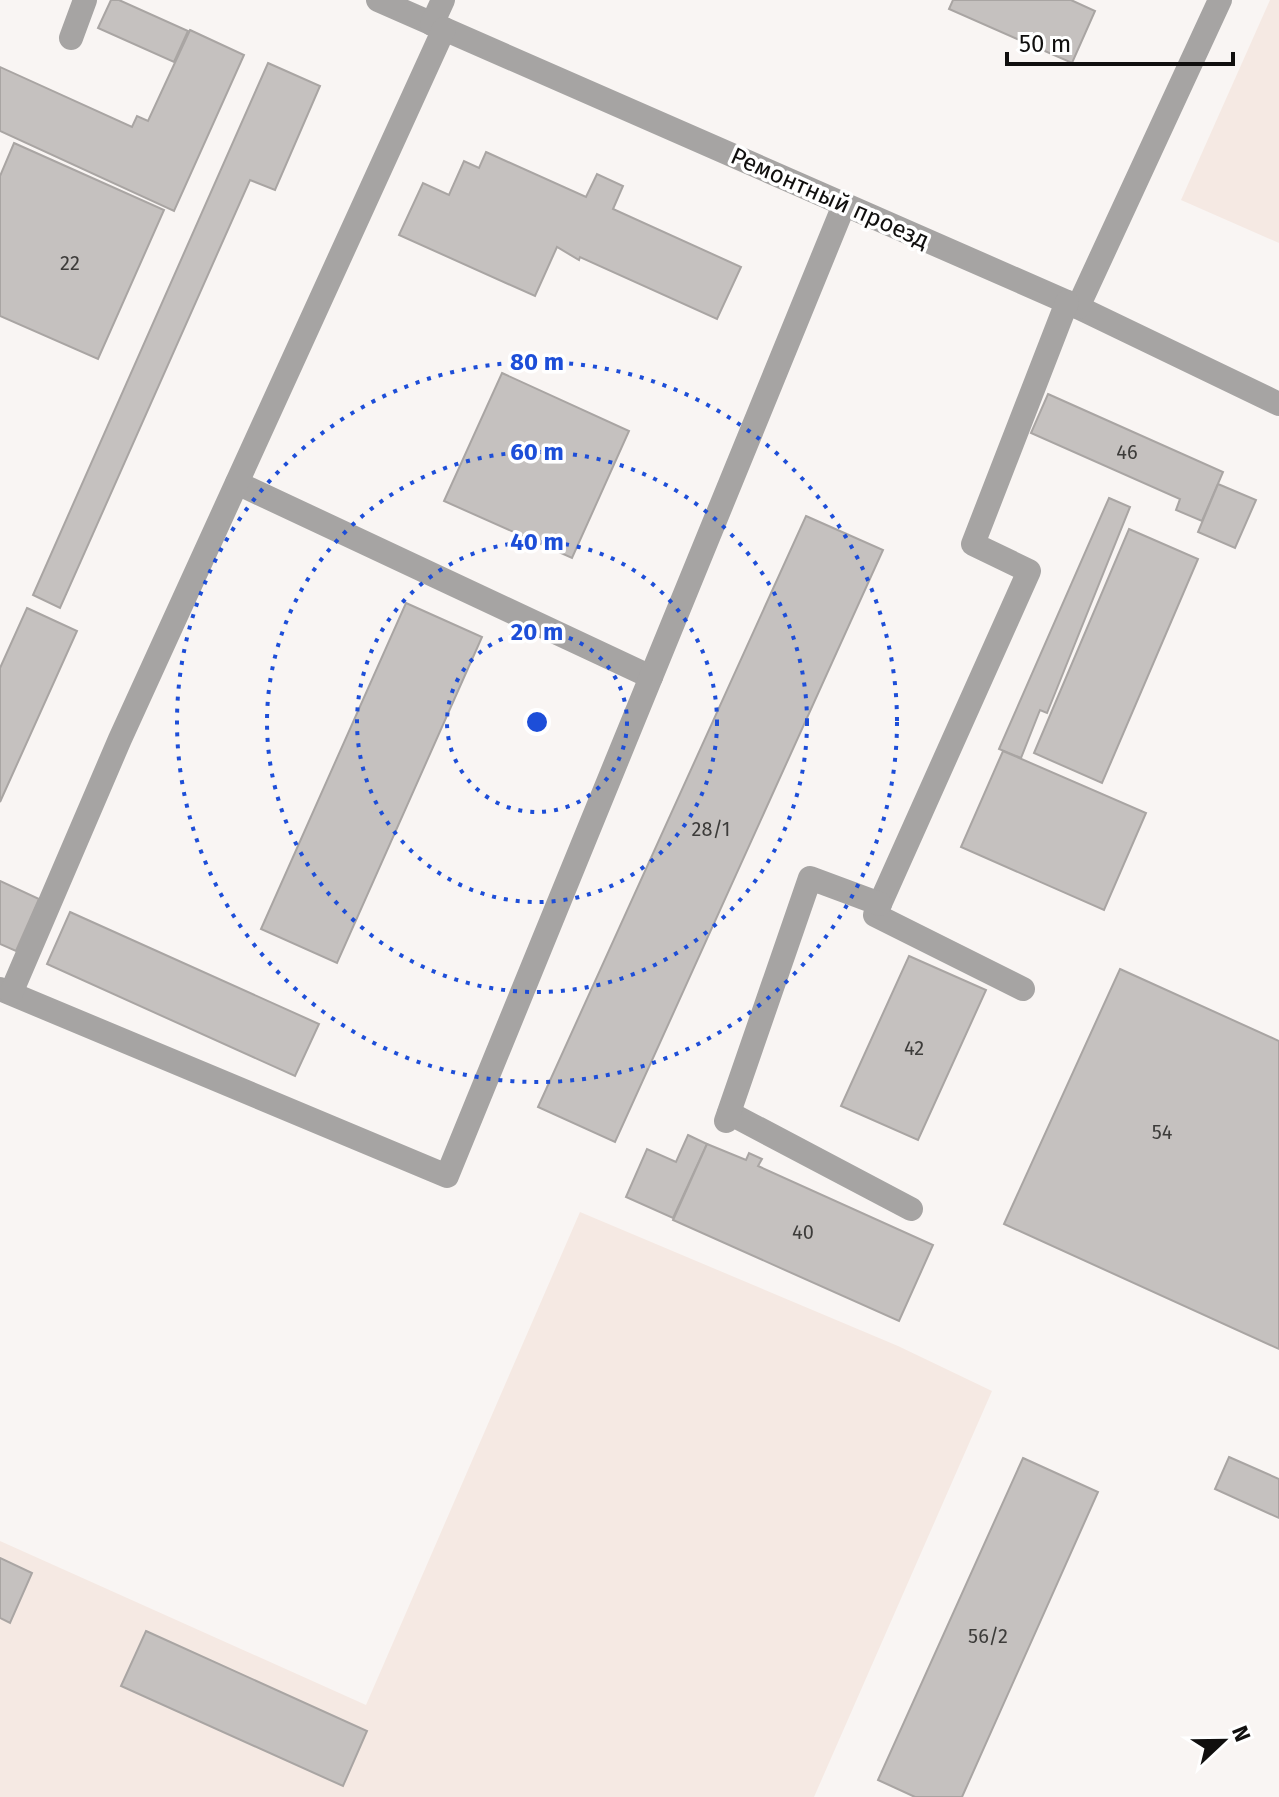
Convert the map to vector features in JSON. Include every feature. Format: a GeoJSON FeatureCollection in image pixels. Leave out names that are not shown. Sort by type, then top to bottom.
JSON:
{"type":"FeatureCollection","features":[{"type":"Feature","properties":{"kind":"street"},"geometry":{"type":"LineString","coordinates":[[71,38],[85,0]]}},
{"type":"Feature","properties":{"kind":"street","name":"Ремонтный проезд"},"geometry":{"type":"LineString","coordinates":[[378,0],[1072,304],[1279,404]]}},
{"type":"Feature","properties":{"kind":"street"},"geometry":{"type":"LineString","coordinates":[[443,0],[438,26],[237,483],[5,991],[447,1176],[844,205]]}},
{"type":"Feature","properties":{"kind":"street"},"geometry":{"type":"LineString","coordinates":[[1023,989],[875,915],[1029,571],[973,544],[1072,304],[1220,0]]}},
{"type":"Feature","properties":{"kind":"street"},"geometry":{"type":"LineString","coordinates":[[237,483],[651,677]]}},
{"type":"Feature","properties":{"kind":"street"},"geometry":{"type":"LineString","coordinates":[[880,904],[810,878],[728,1117],[911,1209]]}},
{"type":"Feature","properties":{"kind":"shaded area"},"geometry":{"type":"Polygon","coordinates":[[[1270,0],[1279,0],[1279,243],[1181,200],[1270,0]]]}},
{"type":"Feature","properties":{"kind":"shaded area"},"geometry":{"type":"Polygon","coordinates":[[[580,1212],[898,1346],[992,1391],[814,1797],[0,1797],[0,1541],[366,1705],[580,1212]]]}},
{"type":"Feature","properties":{"kind":"building"},"geometry":{"type":"Polygon","coordinates":[[[111,0],[119,0],[188,31],[174,62],[98,28],[111,0]]]}},
{"type":"Feature","properties":{"kind":"building"},"geometry":{"type":"Polygon","coordinates":[[[953,0],[1071,0],[1095,11],[1072,63],[949,9],[953,0]]]}},
{"type":"Feature","properties":{"kind":"building"},"geometry":{"type":"Polygon","coordinates":[[[190,30],[244,55],[174,211],[0,131],[0,67],[132,127],[137,116],[148,121],[190,30]]]}},
{"type":"Feature","properties":{"kind":"building"},"geometry":{"type":"Polygon","coordinates":[[[268,63],[320,86],[275,190],[250,180],[60,608],[33,595],[268,63]]]}},
{"type":"Feature","properties":{"kind":"building"},"geometry":{"type":"Polygon","coordinates":[[[14,143],[164,210],[98,359],[0,316],[0,176],[14,143]]]}},
{"type":"Feature","properties":{"kind":"building"},"geometry":{"type":"Polygon","coordinates":[[[486,152],[586,197],[597,174],[623,186],[613,209],[741,267],[717,319],[580,257],[579,260],[557,247],[535,296],[399,235],[423,183],[449,195],[464,161],[479,168],[486,152]]]}},
{"type":"Feature","properties":{"kind":"building"},"geometry":{"type":"Polygon","coordinates":[[[502,373],[629,431],[572,558],[444,501],[502,373]]]}},
{"type":"Feature","properties":{"kind":"building"},"geometry":{"type":"Polygon","coordinates":[[[1048,394],[1223,472],[1202,521],[1176,510],[1180,499],[1031,433],[1048,394]]]}},
{"type":"Feature","properties":{"kind":"building"},"geometry":{"type":"Polygon","coordinates":[[[1218,484],[1256,500],[1235,548],[1198,532],[1218,484]]]}},
{"type":"Feature","properties":{"kind":"building"},"geometry":{"type":"Polygon","coordinates":[[[1109,498],[1130,507],[1047,713],[1040,710],[1021,758],[999,749],[1109,498]]]}},
{"type":"Feature","properties":{"kind":"building"},"geometry":{"type":"Polygon","coordinates":[[[806,516],[883,550],[615,1142],[538,1107],[806,516]]]}},
{"type":"Feature","properties":{"kind":"building"},"geometry":{"type":"Polygon","coordinates":[[[1129,529],[1198,559],[1102,783],[1034,753],[1129,529]]]}},
{"type":"Feature","properties":{"kind":"building"},"geometry":{"type":"Polygon","coordinates":[[[406,603],[482,637],[337,963],[261,929],[406,603]]]}},
{"type":"Feature","properties":{"kind":"building"},"geometry":{"type":"Polygon","coordinates":[[[27,608],[77,631],[0,802],[0,668],[27,608]]]}},
{"type":"Feature","properties":{"kind":"building"},"geometry":{"type":"Polygon","coordinates":[[[1003,751],[1146,813],[1104,910],[961,847],[1003,751]]]}},
{"type":"Feature","properties":{"kind":"building"},"geometry":{"type":"Polygon","coordinates":[[[0,881],[39,899],[16,951],[0,944],[0,881]]]}},
{"type":"Feature","properties":{"kind":"building"},"geometry":{"type":"Polygon","coordinates":[[[70,912],[319,1024],[295,1076],[47,964],[70,912]]]}},
{"type":"Feature","properties":{"kind":"building"},"geometry":{"type":"Polygon","coordinates":[[[909,956],[986,990],[918,1140],[841,1106],[909,956]]]}},
{"type":"Feature","properties":{"kind":"building"},"geometry":{"type":"Polygon","coordinates":[[[1120,969],[1279,1041],[1279,1349],[1004,1224],[1120,969]]]}},
{"type":"Feature","properties":{"kind":"building"},"geometry":{"type":"Polygon","coordinates":[[[688,1135],[707,1144],[673,1218],[626,1197],[647,1149],[676,1162],[688,1135]]]}},
{"type":"Feature","properties":{"kind":"building"},"geometry":{"type":"Polygon","coordinates":[[[707,1144],[746,1160],[749,1153],[762,1159],[758,1166],[933,1245],[899,1321],[673,1220],[707,1144]]]}},
{"type":"Feature","properties":{"kind":"building"},"geometry":{"type":"Polygon","coordinates":[[[1229,1457],[1279,1479],[1279,1518],[1215,1489],[1229,1457]]]}},
{"type":"Feature","properties":{"kind":"building"},"geometry":{"type":"Polygon","coordinates":[[[1023,1458],[1098,1492],[962,1797],[915,1797],[878,1780],[1023,1458]]]}},
{"type":"Feature","properties":{"kind":"building"},"geometry":{"type":"Polygon","coordinates":[[[0,1558],[32,1573],[10,1623],[0,1618],[0,1558]]]}},
{"type":"Feature","properties":{"kind":"building"},"geometry":{"type":"Polygon","coordinates":[[[146,1631],[367,1731],[343,1786],[121,1686],[146,1631]]]}}]}
